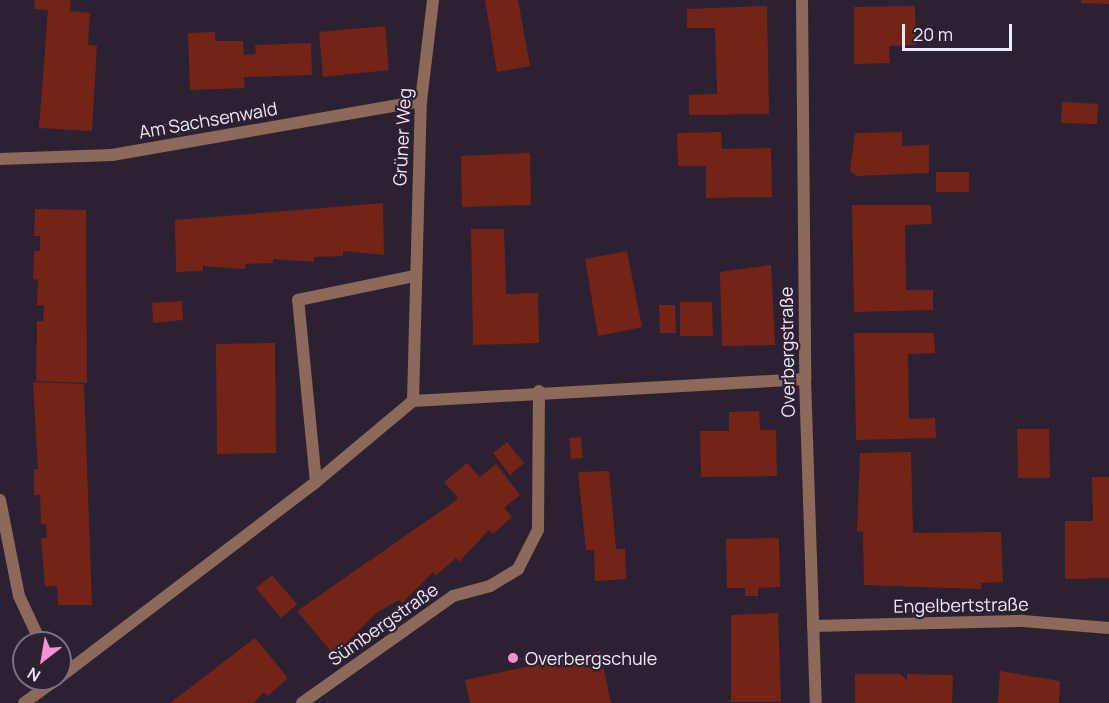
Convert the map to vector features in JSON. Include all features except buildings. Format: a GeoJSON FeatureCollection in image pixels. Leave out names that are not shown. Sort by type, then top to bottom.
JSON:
{"type":"FeatureCollection","features":[{"type":"Feature","properties":{"kind":"street","name":"Grüner Weg"},"geometry":{"type":"LineString","coordinates":[[413,401],[414,276],[421,101],[433,0]]}},
{"type":"Feature","properties":{"kind":"street","name":"Overbergstraße"},"geometry":{"type":"LineString","coordinates":[[802,0],[805,379],[816,703]]}},
{"type":"Feature","properties":{"kind":"street","name":"Am Sachsenwald"},"geometry":{"type":"LineString","coordinates":[[0,159],[112,155],[421,101]]}},
{"type":"Feature","properties":{"kind":"street"},"geometry":{"type":"LineString","coordinates":[[316,482],[298,300],[414,276]]}},
{"type":"Feature","properties":{"kind":"street"},"geometry":{"type":"LineString","coordinates":[[72,667],[316,482],[413,401],[539,391],[805,379]]}},
{"type":"Feature","properties":{"kind":"street","name":"Sümbergstraße"},"geometry":{"type":"LineString","coordinates":[[302,703],[453,596],[490,586],[518,569],[538,530],[539,391]]}},
{"type":"Feature","properties":{"kind":"street"},"geometry":{"type":"LineString","coordinates":[[0,501],[19,596],[35,631]]}},
{"type":"Feature","properties":{"kind":"street","name":"Engelbertstraße"},"geometry":{"type":"LineString","coordinates":[[813,626],[1023,621],[1109,628]]}},
{"type":"Feature","properties":{"kind":"street"},"geometry":{"type":"LineString","coordinates":[[24,703],[40,691]]}},
{"type":"Feature","properties":{"kind":"place","name":"Overbergschule"},"geometry":{"type":"Point","coordinates":[513,658]}}]}
